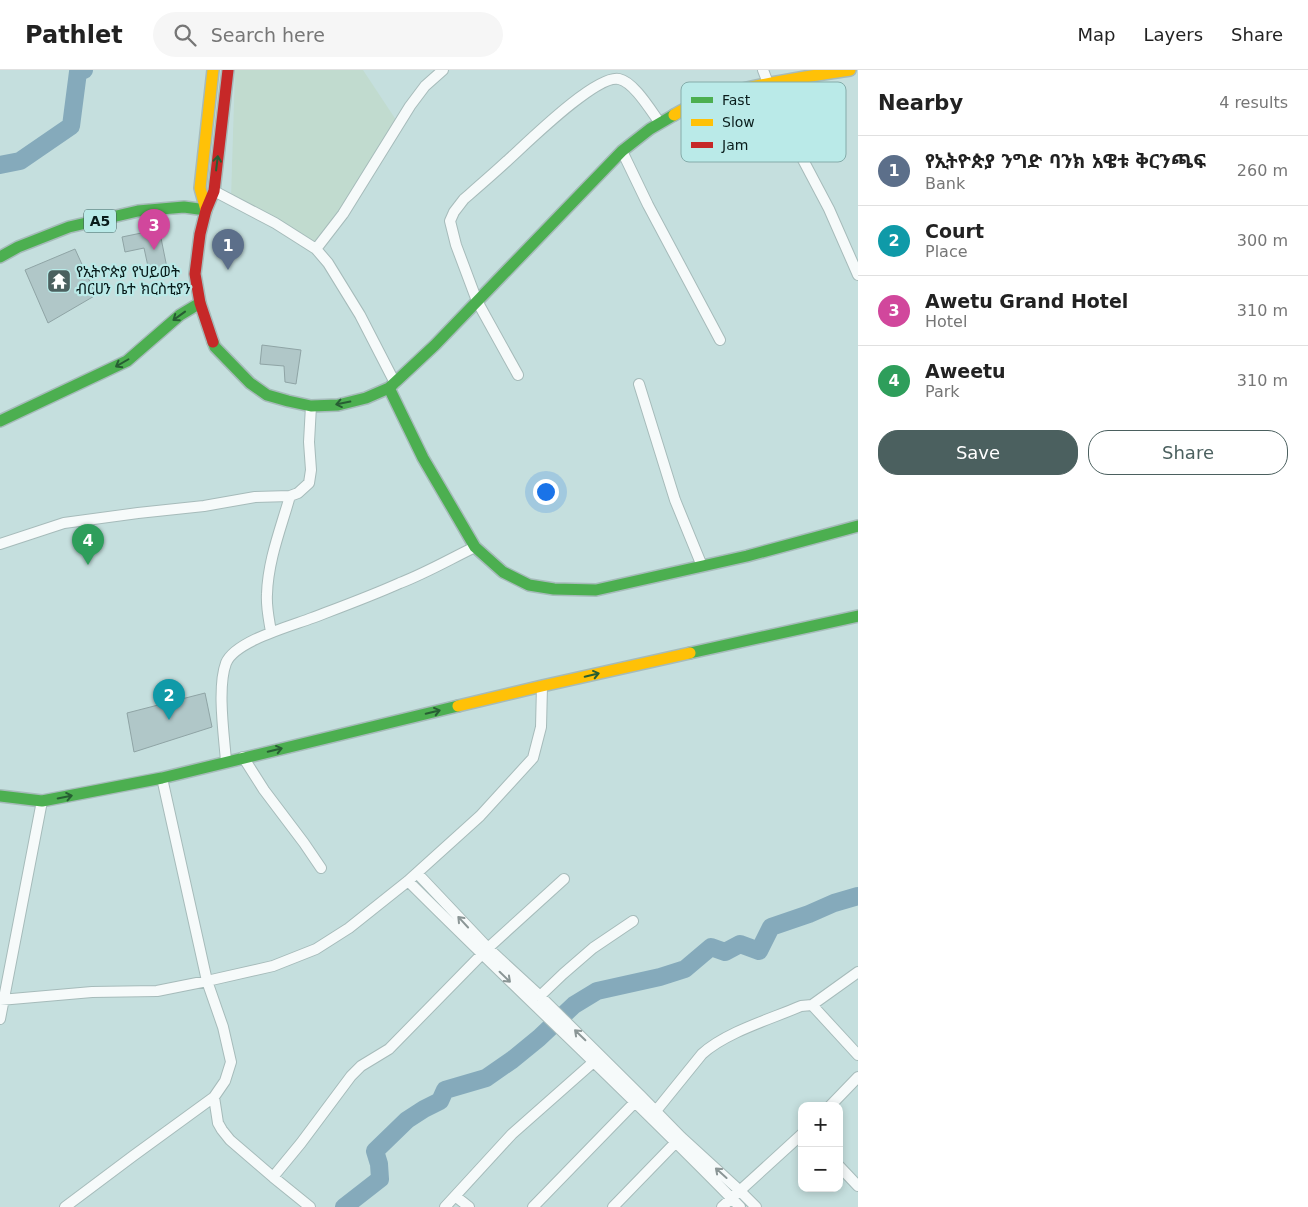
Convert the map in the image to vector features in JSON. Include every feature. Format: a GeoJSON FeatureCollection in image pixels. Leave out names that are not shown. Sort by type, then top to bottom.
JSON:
{"type":"FeatureCollection","features":[{"type":"Feature","properties":{"kind":"main road"},"geometry":{"type":"LineString","coordinates":[[206,210],[200,188],[213,70]]}},
{"type":"Feature","properties":{"kind":"main road"},"geometry":{"type":"LineString","coordinates":[[228,70],[214,191],[206,210],[200,238],[196,274],[200,303],[216,347],[250,383],[267,394],[311,406],[338,405],[366,398],[392,386],[435,345],[622,151],[650,129],[681,111]]}},
{"type":"Feature","properties":{"kind":"main road"},"geometry":{"type":"LineString","coordinates":[[767,82],[850,70]]}},
{"type":"Feature","properties":{"kind":"main road","name":"A5"},"geometry":{"type":"LineString","coordinates":[[0,257],[18,247],[69,227],[164,208],[184,207],[206,210]]}},
{"type":"Feature","properties":{"kind":"main road"},"geometry":{"type":"LineString","coordinates":[[0,421],[127,361],[180,315],[200,303]]}},
{"type":"Feature","properties":{"kind":"main road"},"geometry":{"type":"LineString","coordinates":[[392,386],[423,458],[475,548],[503,572],[529,585],[554,590],[596,590],[747,556],[858,526]]}},
{"type":"Feature","properties":{"kind":"main road"},"geometry":{"type":"LineString","coordinates":[[0,796],[42,801],[162,778],[542,686],[858,616]]}},
{"type":"Feature","properties":{"kind":"street"},"geometry":{"type":"LineString","coordinates":[[316,249],[343,214],[410,106],[425,86],[442,70]]}},
{"type":"Feature","properties":{"kind":"street"},"geometry":{"type":"LineString","coordinates":[[763,70],[767,82]]}},
{"type":"Feature","properties":{"kind":"street"},"geometry":{"type":"LineString","coordinates":[[518,375],[477,301],[456,245],[450,221],[454,212],[464,199],[554,117],[593,88],[610,80],[617,78],[626,81],[660,123]]}},
{"type":"Feature","properties":{"kind":"street"},"geometry":{"type":"LineString","coordinates":[[622,151],[648,205],[720,340]]}},
{"type":"Feature","properties":{"kind":"street"},"geometry":{"type":"LineString","coordinates":[[804,162],[853,249],[858,275]]}},
{"type":"Feature","properties":{"kind":"street"},"geometry":{"type":"LineString","coordinates":[[214,191],[316,249],[328,264],[360,314],[392,386]]}},
{"type":"Feature","properties":{"kind":"street"},"geometry":{"type":"LineString","coordinates":[[639,384],[675,500],[702,566]]}},
{"type":"Feature","properties":{"kind":"street"},"geometry":{"type":"LineString","coordinates":[[0,544],[64,523],[204,506],[255,497],[290,496],[298,493],[309,483],[311,470],[309,442],[311,406]]}},
{"type":"Feature","properties":{"kind":"street"},"geometry":{"type":"LineString","coordinates":[[271,632],[266,594],[272,557],[290,496]]}},
{"type":"Feature","properties":{"kind":"street"},"geometry":{"type":"LineString","coordinates":[[226,761],[221,688],[226,663],[232,655],[271,632],[401,583],[475,548]]}},
{"type":"Feature","properties":{"kind":"street"},"geometry":{"type":"LineString","coordinates":[[2,999],[92,992],[157,990],[274,966],[316,949],[349,928],[408,881],[480,816],[533,758],[540,727],[542,686]]}},
{"type":"Feature","properties":{"kind":"street"},"geometry":{"type":"LineString","coordinates":[[243,757],[264,790],[321,868]]}},
{"type":"Feature","properties":{"kind":"street"},"geometry":{"type":"LineString","coordinates":[[65,1207],[214,1097],[225,1081],[231,1062],[223,1027],[207,981],[162,778]]}},
{"type":"Feature","properties":{"kind":"street"},"geometry":{"type":"LineString","coordinates":[[0,1019],[2,999],[42,801]]}},
{"type":"Feature","properties":{"kind":"street"},"geometry":{"type":"LineString","coordinates":[[417,873],[485,952],[540,996],[598,1059]]}},
{"type":"Feature","properties":{"kind":"street"},"geometry":{"type":"LineString","coordinates":[[273,1177],[302,1143],[351,1076],[361,1066],[389,1049],[485,952],[564,880]]}},
{"type":"Feature","properties":{"kind":"street"},"geometry":{"type":"LineString","coordinates":[[408,881],[598,1059],[678,1140],[740,1207]]}},
{"type":"Feature","properties":{"kind":"street"},"geometry":{"type":"LineString","coordinates":[[540,996],[593,948],[633,921]]}},
{"type":"Feature","properties":{"kind":"street"},"geometry":{"type":"LineString","coordinates":[[653,1115],[702,1054],[709,1048],[731,1035],[801,1006],[812,1006],[858,972]]}},
{"type":"Feature","properties":{"kind":"street"},"geometry":{"type":"LineString","coordinates":[[812,1006],[858,1055]]}},
{"type":"Feature","properties":{"kind":"street"},"geometry":{"type":"LineString","coordinates":[[445,1207],[512,1134],[598,1059]]}},
{"type":"Feature","properties":{"kind":"street"},"geometry":{"type":"LineString","coordinates":[[834,1102],[858,1077]]}},
{"type":"Feature","properties":{"kind":"street"},"geometry":{"type":"LineString","coordinates":[[214,1097],[218,1123],[230,1140],[310,1207]]}},
{"type":"Feature","properties":{"kind":"street"},"geometry":{"type":"LineString","coordinates":[[533,1207],[638,1099]]}},
{"type":"Feature","properties":{"kind":"street"},"geometry":{"type":"LineString","coordinates":[[722,1207],[798,1138]]}},
{"type":"Feature","properties":{"kind":"street"},"geometry":{"type":"LineString","coordinates":[[678,1140],[739,1190],[756,1207]]}},
{"type":"Feature","properties":{"kind":"street"},"geometry":{"type":"LineString","coordinates":[[612,1207],[678,1140]]}},
{"type":"Feature","properties":{"kind":"street"},"geometry":{"type":"LineString","coordinates":[[843,1170],[858,1186]]}},
{"type":"Feature","properties":{"kind":"street"},"geometry":{"type":"LineString","coordinates":[[455,1196],[468,1207]]}},
{"type":"Feature","properties":{"kind":"green space"},"geometry":{"type":"Polygon","coordinates":[[[235,70],[363,70],[402,129],[317,257],[231,198],[235,70]]]}},
{"type":"Feature","properties":{"kind":"building"},"geometry":{"type":"Polygon","coordinates":[[[151,231],[151,234],[160,233],[167,268],[149,271],[144,248],[125,252],[122,237],[151,231]]]}},
{"type":"Feature","properties":{"kind":"building"},"geometry":{"type":"Polygon","coordinates":[[[75,249],[96,295],[48,323],[25,270],[75,249]]]}},
{"type":"Feature","properties":{"kind":"building"},"geometry":{"type":"Polygon","coordinates":[[[262,345],[301,350],[296,384],[285,382],[284,366],[260,364],[262,345]]]}},
{"type":"Feature","properties":{"kind":"building"},"geometry":{"type":"Polygon","coordinates":[[[205,693],[212,727],[134,752],[127,713],[205,693]]]}},
{"type":"Feature","properties":{"kind":"waterway"},"geometry":{"type":"LineString","coordinates":[[0,165],[20,161],[71,126],[78,72],[84,70]]}},
{"type":"Feature","properties":{"kind":"waterway"},"geometry":{"type":"LineString","coordinates":[[344,1207],[380,1179],[379,1164],[375,1151],[407,1120],[440,1101],[445,1090],[486,1078],[539,1038],[574,1005],[597,991],[660,977],[685,969],[711,947],[725,952],[740,944],[759,951],[771,927],[858,896]]}},
{"type":"Feature","properties":{"kind":"traffic: fast"},"geometry":{"type":"LineString","coordinates":[[213,342],[215,347],[250,383],[267,395],[288,401],[311,406],[338,405],[366,398],[389,388],[435,345],[622,151],[650,129],[674,115]]}},
{"type":"Feature","properties":{"kind":"traffic: fast"},"geometry":{"type":"LineString","coordinates":[[0,257],[18,247],[69,227],[138,211],[184,207],[206,210]]}},
{"type":"Feature","properties":{"kind":"traffic: fast"},"geometry":{"type":"LineString","coordinates":[[0,421],[127,361],[180,315],[200,303]]}},
{"type":"Feature","properties":{"kind":"traffic: fast"},"geometry":{"type":"LineString","coordinates":[[389,388],[423,458],[475,547],[503,572],[529,585],[554,589],[596,590],[747,556],[858,526]]}},
{"type":"Feature","properties":{"kind":"traffic: fast"},"geometry":{"type":"LineString","coordinates":[[690,653],[858,616]]}},
{"type":"Feature","properties":{"kind":"traffic: fast"},"geometry":{"type":"LineString","coordinates":[[0,796],[42,801],[162,778],[458,706]]}},
{"type":"Feature","properties":{"kind":"traffic: slow"},"geometry":{"type":"LineString","coordinates":[[206,210],[200,188],[213,70]]}},
{"type":"Feature","properties":{"kind":"traffic: slow"},"geometry":{"type":"LineString","coordinates":[[778,82],[850,70]]}},
{"type":"Feature","properties":{"kind":"traffic: slow"},"geometry":{"type":"LineString","coordinates":[[674,115],[681,111]]}},
{"type":"Feature","properties":{"kind":"traffic: slow"},"geometry":{"type":"LineString","coordinates":[[458,706],[690,653]]}},
{"type":"Feature","properties":{"kind":"traffic: jam"},"geometry":{"type":"LineString","coordinates":[[206,210],[214,191],[228,70]]}},
{"type":"Feature","properties":{"kind":"traffic: jam"},"geometry":{"type":"LineString","coordinates":[[206,210],[200,234],[195,274],[200,303],[213,342]]}},
{"type":"Feature","properties":{"kind":"place","name":"Awetu Grand Hotel"},"geometry":{"type":"Point","coordinates":[154,250]}},
{"type":"Feature","properties":{"kind":"place","name":"የኢትዮጵያ ንግድ ባንክ አዌቱ ቅርንጫፍ"},"geometry":{"type":"Point","coordinates":[228,270]}},
{"type":"Feature","properties":{"kind":"place","name":"የኢትዮጵያ የህይወት ብርሀን ቤተ ክርስቲያን"},"geometry":{"type":"Point","coordinates":[59,281]}},
{"type":"Feature","properties":{"kind":"place","name":"Aweetu"},"geometry":{"type":"Point","coordinates":[88,565]}},
{"type":"Feature","properties":{"kind":"place","name":"Court"},"geometry":{"type":"Point","coordinates":[169,720]}}]}
